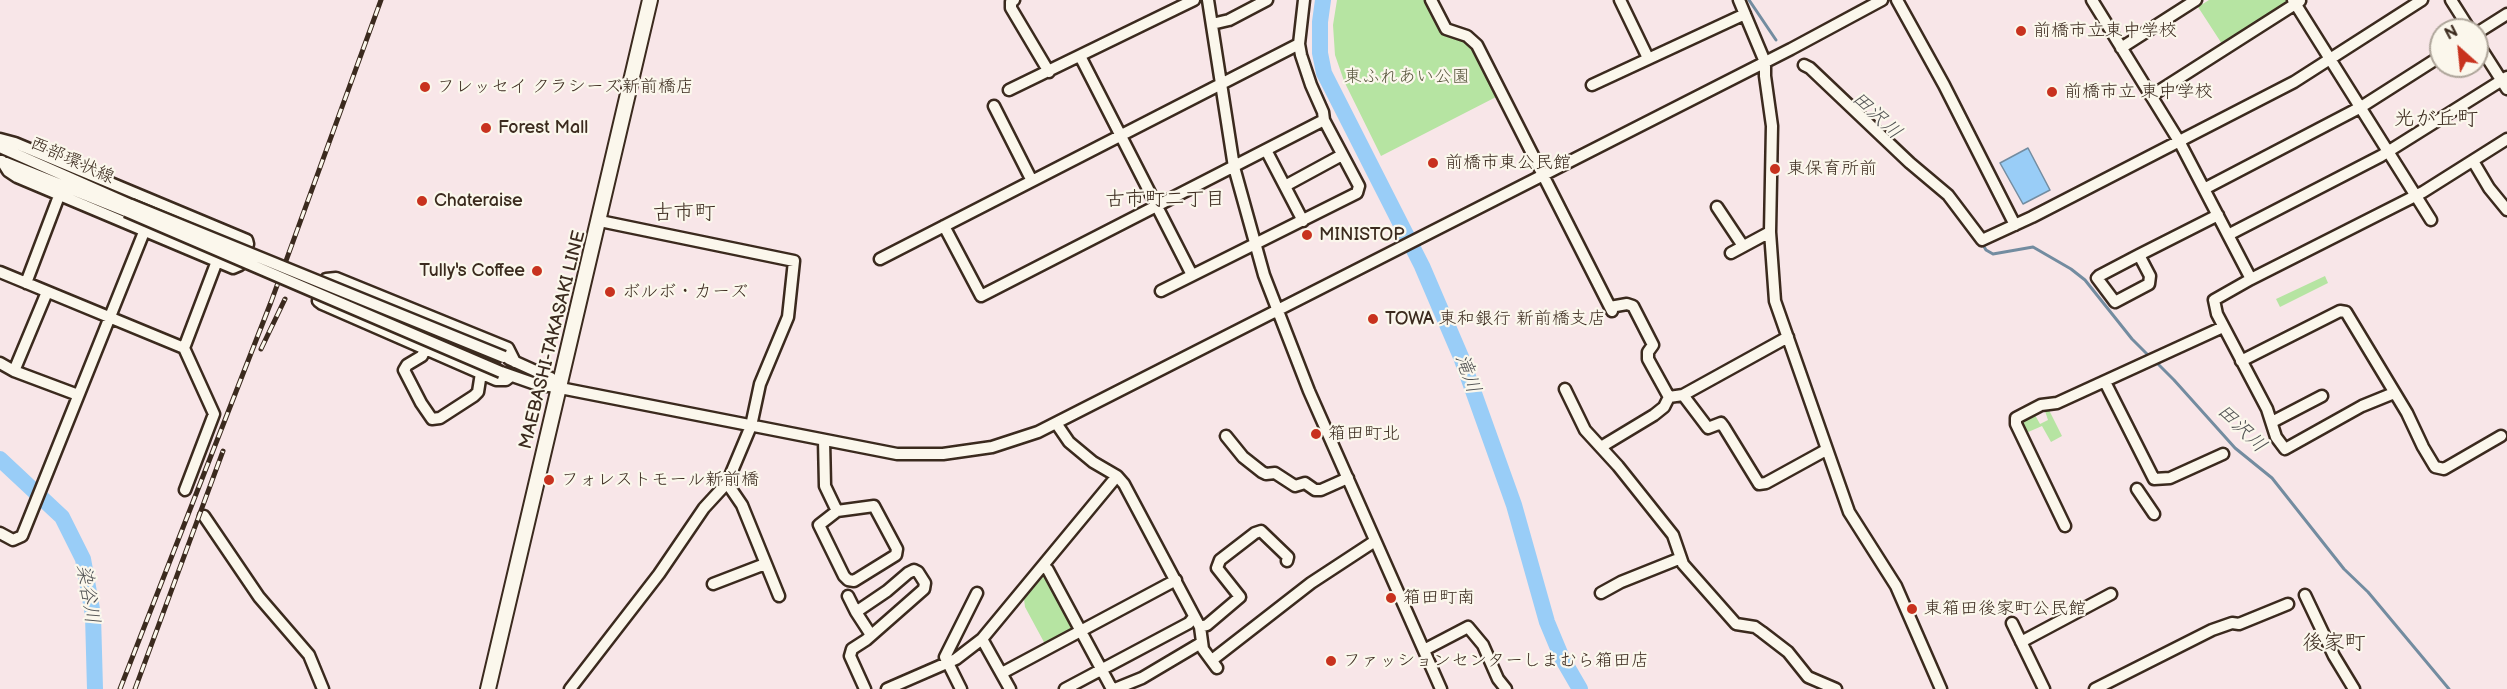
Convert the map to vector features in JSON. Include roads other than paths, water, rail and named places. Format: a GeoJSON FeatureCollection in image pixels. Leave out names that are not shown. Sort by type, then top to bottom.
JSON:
{"type":"FeatureCollection","features":[{"type":"Feature","properties":{"kind":"main road","name":"MAEBASHI-TAKASAKI LINE"},"geometry":{"type":"LineString","coordinates":[[488,689],[651,0]]}},
{"type":"Feature","properties":{"kind":"street"},"geometry":{"type":"LineString","coordinates":[[1014,0],[1011,2],[1011,8],[1048,72]]}},
{"type":"Feature","properties":{"kind":"street"},"geometry":{"type":"LineString","coordinates":[[1010,90],[1194,0]]}},
{"type":"Feature","properties":{"kind":"street"},"geometry":{"type":"LineString","coordinates":[[1208,0],[1234,166],[1254,246],[1276,309],[1441,689]]}},
{"type":"Feature","properties":{"kind":"street"},"geometry":{"type":"LineString","coordinates":[[1212,24],[1229,20],[1267,0]]}},
{"type":"Feature","properties":{"kind":"street"},"geometry":{"type":"LineString","coordinates":[[1161,291],[1357,193],[1359,186],[1324,120],[1299,44],[1304,0]]}},
{"type":"Feature","properties":{"kind":"street"},"geometry":{"type":"LineString","coordinates":[[1431,0],[1446,29],[1467,36],[1477,45],[1611,309],[1627,304],[1633,306],[1653,345],[1648,352],[1648,358],[1670,397]]}},
{"type":"Feature","properties":{"kind":"street"},"geometry":{"type":"LineString","coordinates":[[1620,0],[1648,58]]}},
{"type":"Feature","properties":{"kind":"street"},"geometry":{"type":"LineString","coordinates":[[1739,0],[1765,62],[1773,147],[1770,232],[1774,294],[1849,512],[1896,586],[1941,689]]}},
{"type":"Feature","properties":{"kind":"street"},"geometry":{"type":"LineString","coordinates":[[129,208],[506,374],[541,386],[897,454],[951,453],[992,447],[1038,432],[1276,309],[1543,176],[1882,0]]}},
{"type":"Feature","properties":{"kind":"street"},"geometry":{"type":"LineString","coordinates":[[1898,0],[2015,225]]}},
{"type":"Feature","properties":{"kind":"street"},"geometry":{"type":"LineString","coordinates":[[2121,48],[2196,0]]}},
{"type":"Feature","properties":{"kind":"street"},"geometry":{"type":"LineString","coordinates":[[1804,65],[1948,195],[1982,240],[2294,82],[2422,0]]}},
{"type":"Feature","properties":{"kind":"street"},"geometry":{"type":"LineString","coordinates":[[2451,0],[2462,18]]}},
{"type":"Feature","properties":{"kind":"street"},"geometry":{"type":"LineString","coordinates":[[2093,1],[2179,141],[2251,279]]}},
{"type":"Feature","properties":{"kind":"street"},"geometry":{"type":"LineString","coordinates":[[2151,96],[2297,1],[2330,59],[2431,220]]}},
{"type":"Feature","properties":{"kind":"street"},"geometry":{"type":"LineString","coordinates":[[1592,85],[1745,14]]}},
{"type":"Feature","properties":{"kind":"street"},"geometry":{"type":"LineString","coordinates":[[2489,25],[2507,14]]}},
{"type":"Feature","properties":{"kind":"street"},"geometry":{"type":"LineString","coordinates":[[880,259],[1299,44]]}},
{"type":"Feature","properties":{"kind":"street"},"geometry":{"type":"LineString","coordinates":[[1080,56],[1192,275]]}},
{"type":"Feature","properties":{"kind":"street"},"geometry":{"type":"LineString","coordinates":[[2228,235],[2388,152],[2505,82],[2489,59]]}},
{"type":"Feature","properties":{"kind":"street"},"geometry":{"type":"LineString","coordinates":[[2204,189],[2361,107],[2429,64]]}},
{"type":"Feature","properties":{"kind":"street"},"geometry":{"type":"LineString","coordinates":[[994,106],[1032,181]]}},
{"type":"Feature","properties":{"kind":"street"},"geometry":{"type":"LineString","coordinates":[[944,226],[981,296],[1324,120]]}},
{"type":"Feature","properties":{"kind":"street"},"geometry":{"type":"LineString","coordinates":[[0,139],[248,242],[238,267],[233,268],[17,177],[8,171],[1,161]]}},
{"type":"Feature","properties":{"kind":"street"},"geometry":{"type":"LineString","coordinates":[[2394,393],[2362,406],[2285,448],[2276,437],[2272,422],[2223,327],[2214,308],[2214,300],[2416,195],[2507,139]]}},
{"type":"Feature","properties":{"kind":"street","name":"西部環状線"},"geometry":{"type":"LineString","coordinates":[[0,147],[129,208]]}},
{"type":"Feature","properties":{"kind":"street"},"geometry":{"type":"LineString","coordinates":[[1266,150],[1303,220]]}},
{"type":"Feature","properties":{"kind":"street"},"geometry":{"type":"LineString","coordinates":[[1285,186],[1342,155]]}},
{"type":"Feature","properties":{"kind":"street","name":"西部環状線"},"geometry":{"type":"LineString","coordinates":[[1,161],[129,208]]}},
{"type":"Feature","properties":{"kind":"street"},"geometry":{"type":"LineString","coordinates":[[2473,161],[2493,193],[2507,210]]}},
{"type":"Feature","properties":{"kind":"street"},"geometry":{"type":"LineString","coordinates":[[26,283],[59,196]]}},
{"type":"Feature","properties":{"kind":"street"},"geometry":{"type":"LineString","coordinates":[[1717,207],[1743,246]]}},
{"type":"Feature","properties":{"kind":"street"},"geometry":{"type":"LineString","coordinates":[[129,208],[504,357],[551,378],[560,388]]}},
{"type":"Feature","properties":{"kind":"street"},"geometry":{"type":"LineString","coordinates":[[2139,255],[2150,276],[2149,284],[2115,302],[2097,278],[2139,255],[2218,215]]}},
{"type":"Feature","properties":{"kind":"street"},"geometry":{"type":"LineString","coordinates":[[570,689],[659,574],[704,508],[727,483],[750,426],[760,384],[788,317],[794,261],[600,221]]}},
{"type":"Feature","properties":{"kind":"street"},"geometry":{"type":"LineString","coordinates":[[0,533],[13,540],[22,536],[144,232]]}},
{"type":"Feature","properties":{"kind":"street"},"geometry":{"type":"LineString","coordinates":[[1731,253],[1770,232]]}},
{"type":"Feature","properties":{"kind":"street"},"geometry":{"type":"LineString","coordinates":[[184,348],[217,261]]}},
{"type":"Feature","properties":{"kind":"street"},"geometry":{"type":"LineString","coordinates":[[0,272],[184,348],[214,414],[185,490]]}},
{"type":"Feature","properties":{"kind":"street"},"geometry":{"type":"LineString","coordinates":[[506,374],[500,380],[481,373],[322,304],[318,301],[318,297],[326,279],[336,278],[508,348],[515,362]]}},
{"type":"Feature","properties":{"kind":"street"},"geometry":{"type":"LineString","coordinates":[[14,371],[47,292]]}},
{"type":"Feature","properties":{"kind":"street"},"geometry":{"type":"LineString","coordinates":[[2241,362],[2343,311],[2349,314],[2414,427],[2422,447],[2438,469],[2444,469],[2501,436]]}},
{"type":"Feature","properties":{"kind":"street"},"geometry":{"type":"LineString","coordinates":[[2066,526],[2015,421],[2018,416],[2041,405],[2057,403],[2223,327]]}},
{"type":"Feature","properties":{"kind":"street"},"geometry":{"type":"LineString","coordinates":[[1601,447],[1654,415],[1670,397],[1683,395],[1788,337]]}},
{"type":"Feature","properties":{"kind":"street"},"geometry":{"type":"LineString","coordinates":[[425,349],[422,356],[407,365],[404,370],[421,404],[432,418],[440,418],[474,396],[478,392],[481,373]]}},
{"type":"Feature","properties":{"kind":"street"},"geometry":{"type":"LineString","coordinates":[[0,363],[14,371],[78,395]]}},
{"type":"Feature","properties":{"kind":"street"},"geometry":{"type":"LineString","coordinates":[[2105,382],[2154,479],[2170,478],[2223,454]]}},
{"type":"Feature","properties":{"kind":"street"},"geometry":{"type":"LineString","coordinates":[[1565,389],[1585,430],[1672,535],[1678,545],[1681,558],[1690,572],[1736,624],[1755,627],[1788,652],[1808,677],[1836,689]]}},
{"type":"Feature","properties":{"kind":"street"},"geometry":{"type":"LineString","coordinates":[[1683,395],[1708,428],[1721,423],[1759,484],[1766,483],[1826,450]]}},
{"type":"Feature","properties":{"kind":"street"},"geometry":{"type":"LineString","coordinates":[[2272,422],[2322,396]]}},
{"type":"Feature","properties":{"kind":"street"},"geometry":{"type":"LineString","coordinates":[[1056,423],[1069,442],[1093,462],[1117,476],[1124,484],[1176,580],[1196,622],[1201,643],[1214,664],[1311,583],[1375,541]]}},
{"type":"Feature","properties":{"kind":"street"},"geometry":{"type":"LineString","coordinates":[[1226,436],[1243,458],[1262,472],[1275,473],[1292,485],[1305,483],[1321,490],[1348,478]]}},
{"type":"Feature","properties":{"kind":"street"},"geometry":{"type":"LineString","coordinates":[[824,440],[825,486],[837,512]]}},
{"type":"Feature","properties":{"kind":"street"},"geometry":{"type":"LineString","coordinates":[[887,689],[947,663],[962,655],[982,639],[1117,476]]}},
{"type":"Feature","properties":{"kind":"street"},"geometry":{"type":"LineString","coordinates":[[727,483],[742,505],[779,596]]}},
{"type":"Feature","properties":{"kind":"street"},"geometry":{"type":"LineString","coordinates":[[2137,489],[2154,514]]}},
{"type":"Feature","properties":{"kind":"street"},"geometry":{"type":"LineString","coordinates":[[874,506],[897,549],[896,555],[854,581],[848,580],[819,525],[837,512],[874,506]]}},
{"type":"Feature","properties":{"kind":"street"},"geometry":{"type":"LineString","coordinates":[[204,516],[259,597],[304,648],[323,689]]}},
{"type":"Feature","properties":{"kind":"street"},"geometry":{"type":"LineString","coordinates":[[1065,689],[1189,623],[1207,625],[1240,597],[1217,568],[1220,560],[1255,533],[1261,531],[1288,557],[1287,561]]}},
{"type":"Feature","properties":{"kind":"street"},"geometry":{"type":"LineString","coordinates":[[1601,593],[1621,582],[1681,558]]}},
{"type":"Feature","properties":{"kind":"street"},"geometry":{"type":"LineString","coordinates":[[713,584],[765,564]]}},
{"type":"Feature","properties":{"kind":"street"},"geometry":{"type":"LineString","coordinates":[[1043,566],[1114,689],[1142,678],[1201,643]]}},
{"type":"Feature","properties":{"kind":"street"},"geometry":{"type":"LineString","coordinates":[[856,612],[887,591],[908,573],[914,570],[923,576],[924,589],[866,640],[852,649],[850,656],[865,689]]}},
{"type":"Feature","properties":{"kind":"street"},"geometry":{"type":"LineString","coordinates":[[1002,673],[1176,580]]}},
{"type":"Feature","properties":{"kind":"street"},"geometry":{"type":"LineString","coordinates":[[961,689],[945,657],[947,648],[977,593]]}},
{"type":"Feature","properties":{"kind":"street"},"geometry":{"type":"LineString","coordinates":[[2021,642],[2111,594]]}},
{"type":"Feature","properties":{"kind":"street"},"geometry":{"type":"LineString","coordinates":[[2305,595],[2334,656],[2354,689]]}},
{"type":"Feature","properties":{"kind":"street"},"geometry":{"type":"LineString","coordinates":[[848,596],[871,634]]}},
{"type":"Feature","properties":{"kind":"street"},"geometry":{"type":"LineString","coordinates":[[2095,689],[2107,686],[2212,630],[2232,623],[2239,624],[2288,604]]}},
{"type":"Feature","properties":{"kind":"street"},"geometry":{"type":"LineString","coordinates":[[2012,623],[2044,689]]}},
{"type":"Feature","properties":{"kind":"street"},"geometry":{"type":"LineString","coordinates":[[1424,650],[1468,627],[1483,645],[1498,680],[1506,689]]}},
{"type":"Feature","properties":{"kind":"street"},"geometry":{"type":"LineString","coordinates":[[982,639],[1010,689]]}},
{"type":"Feature","properties":{"kind":"water"},"geometry":{"type":"Polygon","coordinates":[[[2028,148],[2050,190],[2023,204],[2000,163],[2028,148]]]}},
{"type":"Feature","properties":{"kind":"waterway","name":"滝川"},"geometry":{"type":"LineString","coordinates":[[1323,0],[1320,53],[1324,73],[1422,266],[1461,357],[1514,505],[1547,622],[1562,658],[1580,689]]}},
{"type":"Feature","properties":{"kind":"waterway","name":"田沢川"},"geometry":{"type":"LineString","coordinates":[[1749,0],[1776,40]]}},
{"type":"Feature","properties":{"kind":"waterway","name":"田沢川"},"geometry":{"type":"LineString","coordinates":[[1852,115],[1902,162]]}},
{"type":"Feature","properties":{"kind":"waterway","name":"田沢川"},"geometry":{"type":"LineString","coordinates":[[1983,245],[1993,254],[2033,247],[2071,269],[2085,280],[2132,339],[2150,357]]}},
{"type":"Feature","properties":{"kind":"waterway","name":"田沢川"},"geometry":{"type":"LineString","coordinates":[[2155,361],[2235,448],[2272,478],[2344,569],[2368,592],[2449,689]]}},
{"type":"Feature","properties":{"kind":"waterway","name":"染谷川"},"geometry":{"type":"LineString","coordinates":[[0,459],[62,517],[83,559],[93,615],[95,689]]}},
{"type":"Feature","properties":{"kind":"railway"},"geometry":{"type":"LineString","coordinates":[[120,689],[271,302],[381,0]]}},
{"type":"Feature","properties":{"kind":"railway"},"geometry":{"type":"LineString","coordinates":[[261,349],[285,299]]}},
{"type":"Feature","properties":{"kind":"railway"},"geometry":{"type":"LineString","coordinates":[[135,689],[223,451]]}},
{"type":"Feature","properties":{"kind":"place","name":"前橋市立東中学校"},"geometry":{"type":"Point","coordinates":[2021,31]}},
{"type":"Feature","properties":{"kind":"place","name":"フレッセイ クラシーズ新前橋店"},"geometry":{"type":"Point","coordinates":[425,87]}},
{"type":"Feature","properties":{"kind":"place","name":"前橋市立 東中学校"},"geometry":{"type":"Point","coordinates":[2052,92]}},
{"type":"Feature","properties":{"kind":"place","name":"Forest Mall"},"geometry":{"type":"Point","coordinates":[486,128]}},
{"type":"Feature","properties":{"kind":"place","name":"前橋市東公民館"},"geometry":{"type":"Point","coordinates":[1433,163]}},
{"type":"Feature","properties":{"kind":"place","name":"東保育所前"},"geometry":{"type":"Point","coordinates":[1775,169]}},
{"type":"Feature","properties":{"kind":"place","name":"Chateraise"},"geometry":{"type":"Point","coordinates":[422,201]}},
{"type":"Feature","properties":{"kind":"place","name":"MINISTOP"},"geometry":{"type":"Point","coordinates":[1307,235]}},
{"type":"Feature","properties":{"kind":"place","name":"Tully's Coffee"},"geometry":{"type":"Point","coordinates":[537,271]}},
{"type":"Feature","properties":{"kind":"place","name":"ボルボ・カーズ"},"geometry":{"type":"Point","coordinates":[610,292]}},
{"type":"Feature","properties":{"kind":"place","name":"TOWA 東和銀行 新前橋支店"},"geometry":{"type":"Point","coordinates":[1373,319]}},
{"type":"Feature","properties":{"kind":"place","name":"箱田町北"},"geometry":{"type":"Point","coordinates":[1316,434]}},
{"type":"Feature","properties":{"kind":"place","name":"フォレストモール新前橋"},"geometry":{"type":"Point","coordinates":[549,480]}},
{"type":"Feature","properties":{"kind":"place","name":"箱田町南"},"geometry":{"type":"Point","coordinates":[1391,598]}},
{"type":"Feature","properties":{"kind":"place","name":"東箱田後家町公民館"},"geometry":{"type":"Point","coordinates":[1912,609]}},
{"type":"Feature","properties":{"kind":"place","name":"ファッションセンターしまむら箱田店"},"geometry":{"type":"Point","coordinates":[1331,661]}},
{"type":"Feature","properties":{"kind":"district","name":"光が丘町"},"geometry":{"type":"Point","coordinates":[2436,120]}},
{"type":"Feature","properties":{"kind":"district","name":"古市町二丁目"},"geometry":{"type":"Point","coordinates":[1165,200]}},
{"type":"Feature","properties":{"kind":"district","name":"古市町"},"geometry":{"type":"Point","coordinates":[684,214]}},
{"type":"Feature","properties":{"kind":"district","name":"後家町"},"geometry":{"type":"Point","coordinates":[2334,644]}},
{"type":"Feature","properties":{"kind":"park label","name":"東ふれあい公園"},"geometry":{"type":"Point","coordinates":[1407,77]}}]}
